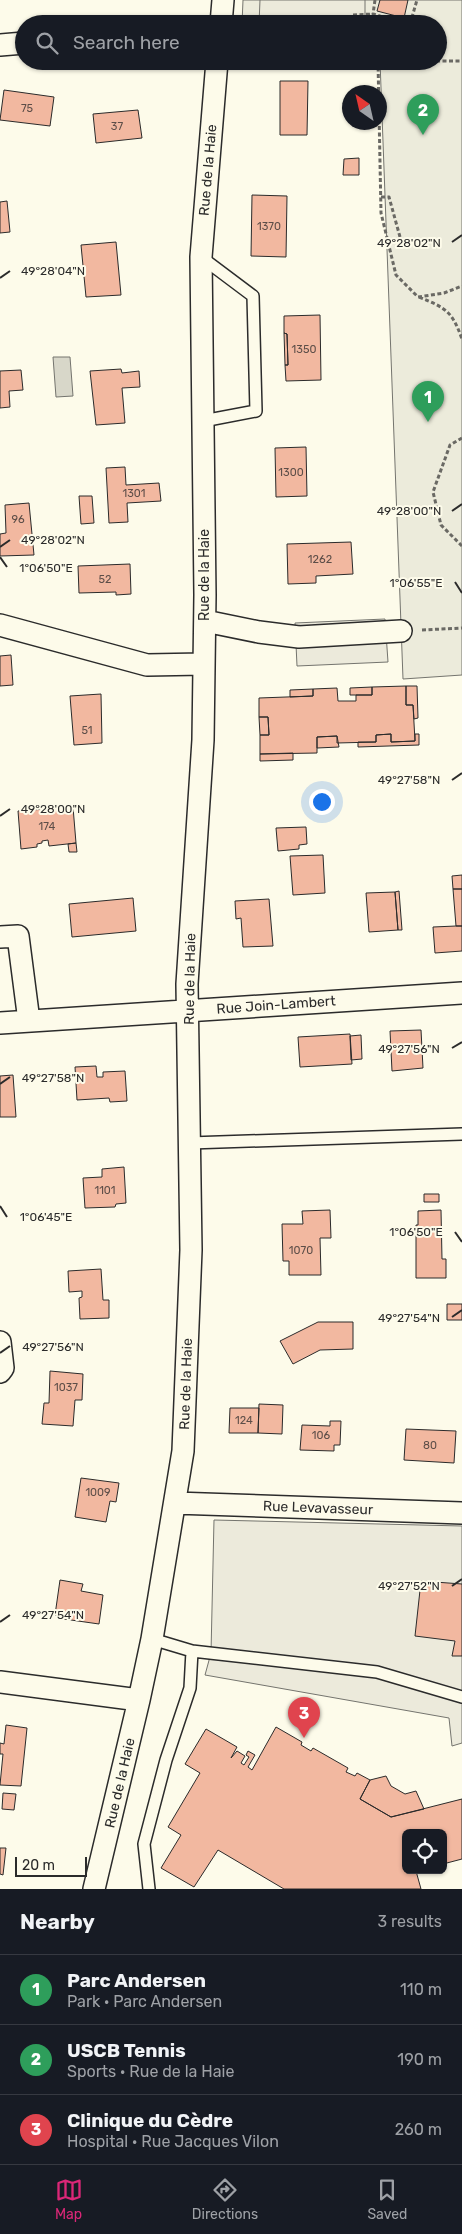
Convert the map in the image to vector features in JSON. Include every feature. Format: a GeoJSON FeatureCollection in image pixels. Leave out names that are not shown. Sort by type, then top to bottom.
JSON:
{"type":"FeatureCollection","features":[{"type":"Feature","properties":{"kind":"street"},"geometry":{"type":"LineString","coordinates":[[222,15],[223,0]]}},
{"type":"Feature","properties":{"kind":"street"},"geometry":{"type":"LineString","coordinates":[[0,45],[15,44]]}},
{"type":"Feature","properties":{"kind":"street","name":"Rue de la Haie"},"geometry":{"type":"LineString","coordinates":[[94,1889],[140,1700],[183,1450],[191,1250],[187,984],[203,740],[205,621],[201,257],[216,70]]}},
{"type":"Feature","properties":{"kind":"street"},"geometry":{"type":"LineString","coordinates":[[205,621],[259,632],[299,637],[401,631]]}},
{"type":"Feature","properties":{"kind":"street"},"geometry":{"type":"LineString","coordinates":[[0,625],[147,665],[204,664]]}},
{"type":"Feature","properties":{"kind":"street"},"geometry":{"type":"LineString","coordinates":[[0,937],[18,936],[30,1021]]}},
{"type":"Feature","properties":{"kind":"street","name":"Rue Join-Lambert"},"geometry":{"type":"LineString","coordinates":[[0,1023],[462,993]]}},
{"type":"Feature","properties":{"kind":"street"},"geometry":{"type":"LineString","coordinates":[[0,1342],[3,1368],[0,1372]]}},
{"type":"Feature","properties":{"kind":"street","name":"Rue Levavasseur"},"geometry":{"type":"LineString","coordinates":[[175,1503],[462,1513]]}},
{"type":"Feature","properties":{"kind":"street"},"geometry":{"type":"LineString","coordinates":[[0,1682],[140,1700]]}},
{"type":"Feature","properties":{"kind":"lane"},"geometry":{"type":"LineString","coordinates":[[201,257],[253,296],[256,411],[203,420]]}},
{"type":"Feature","properties":{"kind":"lane"},"geometry":{"type":"LineString","coordinates":[[190,1143],[462,1134]]}},
{"type":"Feature","properties":{"kind":"lane"},"geometry":{"type":"LineString","coordinates":[[152,1639],[192,1651],[377,1672],[462,1697]]}},
{"type":"Feature","properties":{"kind":"lane"},"geometry":{"type":"LineString","coordinates":[[149,1889],[144,1844],[166,1760],[190,1688],[192,1651]]}},
{"type":"Feature","properties":{"kind":"path"},"geometry":{"type":"LineString","coordinates":[[373,14],[375,0]]}},
{"type":"Feature","properties":{"kind":"path"},"geometry":{"type":"LineString","coordinates":[[412,15],[417,0]]}},
{"type":"Feature","properties":{"kind":"path"},"geometry":{"type":"LineString","coordinates":[[353,15],[377,15]]}},
{"type":"Feature","properties":{"kind":"path"},"geometry":{"type":"LineString","coordinates":[[447,61],[462,61]]}},
{"type":"Feature","properties":{"kind":"path"},"geometry":{"type":"LineString","coordinates":[[378,70],[381,213],[396,275],[418,297],[443,306],[456,323],[462,340]]}},
{"type":"Feature","properties":{"kind":"path"},"geometry":{"type":"LineString","coordinates":[[381,197],[390,197],[400,237]]}},
{"type":"Feature","properties":{"kind":"path"},"geometry":{"type":"LineString","coordinates":[[418,297],[444,293],[462,286]]}},
{"type":"Feature","properties":{"kind":"path"},"geometry":{"type":"LineString","coordinates":[[462,438],[450,446],[433,492],[441,525],[462,546]]}},
{"type":"Feature","properties":{"kind":"path"},"geometry":{"type":"LineString","coordinates":[[401,631],[462,628]]}},
{"type":"Feature","properties":{"kind":"shaded area"},"geometry":{"type":"Polygon","coordinates":[[[243,0],[462,0],[462,675],[403,679],[383,130],[387,130],[387,85],[381,85],[380,70],[447,70],[447,15],[242,15],[243,0]]]}},
{"type":"Feature","properties":{"kind":"shaded area"},"geometry":{"type":"Polygon","coordinates":[[[260,0],[365,0],[365,15],[259,15],[260,0]]]}},
{"type":"Feature","properties":{"kind":"shaded area"},"geometry":{"type":"Polygon","coordinates":[[[53,357],[70,357],[73,396],[56,397],[53,357]]]}},
{"type":"Feature","properties":{"kind":"shaded area"},"geometry":{"type":"Polygon","coordinates":[[[385,619],[388,662],[297,666],[295,623],[385,619]]]}},
{"type":"Feature","properties":{"kind":"shaded area"},"geometry":{"type":"Polygon","coordinates":[[[214,1520],[462,1526],[462,1743],[452,1746],[449,1718],[205,1675],[211,1653],[214,1520]]]}},
{"type":"Feature","properties":{"kind":"building"},"geometry":{"type":"Polygon","coordinates":[[[380,0],[408,0],[405,15],[392,15],[377,11],[380,0]]]}},
{"type":"Feature","properties":{"kind":"building"},"geometry":{"type":"Polygon","coordinates":[[[280,81],[308,81],[307,135],[280,135],[280,81]]]}},
{"type":"Feature","properties":{"kind":"building"},"geometry":{"type":"Polygon","coordinates":[[[4,90],[54,97],[50,126],[0,120],[4,90]]]}},
{"type":"Feature","properties":{"kind":"building"},"geometry":{"type":"Polygon","coordinates":[[[138,110],[142,138],[96,143],[93,114],[138,110]]]}},
{"type":"Feature","properties":{"kind":"building"},"geometry":{"type":"Polygon","coordinates":[[[359,158],[359,175],[343,175],[344,159],[359,158]]]}},
{"type":"Feature","properties":{"kind":"building"},"geometry":{"type":"Polygon","coordinates":[[[252,195],[287,196],[286,257],[251,256],[252,195]]]}},
{"type":"Feature","properties":{"kind":"building"},"geometry":{"type":"Polygon","coordinates":[[[7,201],[10,232],[0,233],[0,202],[7,201]]]}},
{"type":"Feature","properties":{"kind":"building"},"geometry":{"type":"Polygon","coordinates":[[[116,242],[121,295],[86,297],[81,245],[116,242]]]}},
{"type":"Feature","properties":{"kind":"building"},"geometry":{"type":"Polygon","coordinates":[[[320,315],[321,380],[286,381],[285,365],[288,365],[287,334],[284,333],[284,316],[320,315]]]}},
{"type":"Feature","properties":{"kind":"building"},"geometry":{"type":"Polygon","coordinates":[[[284,333],[287,334],[288,365],[285,365],[284,333]]]}},
{"type":"Feature","properties":{"kind":"building"},"geometry":{"type":"Polygon","coordinates":[[[121,369],[122,373],[139,371],[140,387],[122,388],[125,423],[96,425],[90,371],[121,369]]]}},
{"type":"Feature","properties":{"kind":"building"},"geometry":{"type":"Polygon","coordinates":[[[21,370],[23,390],[9,391],[10,407],[0,408],[0,371],[21,370]]]}},
{"type":"Feature","properties":{"kind":"building"},"geometry":{"type":"Polygon","coordinates":[[[306,447],[307,496],[276,497],[275,448],[306,447]]]}},
{"type":"Feature","properties":{"kind":"building"},"geometry":{"type":"Polygon","coordinates":[[[125,467],[126,485],[159,483],[161,501],[127,503],[128,522],[109,523],[106,468],[125,467]]]}},
{"type":"Feature","properties":{"kind":"building"},"geometry":{"type":"Polygon","coordinates":[[[79,496],[92,496],[94,523],[81,524],[79,496]]]}},
{"type":"Feature","properties":{"kind":"building"},"geometry":{"type":"Polygon","coordinates":[[[29,503],[34,555],[0,556],[0,534],[6,533],[5,505],[29,503]]]}},
{"type":"Feature","properties":{"kind":"building"},"geometry":{"type":"Polygon","coordinates":[[[351,542],[353,574],[316,576],[316,583],[288,584],[287,544],[351,542]]]}},
{"type":"Feature","properties":{"kind":"building"},"geometry":{"type":"Polygon","coordinates":[[[130,564],[131,594],[116,595],[116,592],[79,593],[78,566],[130,564]]]}},
{"type":"Feature","properties":{"kind":"building"},"geometry":{"type":"Polygon","coordinates":[[[11,655],[13,685],[0,686],[0,656],[11,655]]]}},
{"type":"Feature","properties":{"kind":"building"},"geometry":{"type":"Polygon","coordinates":[[[406,686],[406,705],[413,705],[415,741],[391,742],[391,734],[376,735],[376,742],[337,743],[337,736],[317,737],[317,753],[260,754],[260,735],[269,735],[268,717],[259,717],[259,698],[313,696],[313,689],[337,688],[338,701],[356,701],[356,695],[372,695],[372,687],[406,686]]]}},
{"type":"Feature","properties":{"kind":"building"},"geometry":{"type":"Polygon","coordinates":[[[406,686],[417,686],[418,718],[414,719],[413,705],[406,705],[406,686]]]}},
{"type":"Feature","properties":{"kind":"building"},"geometry":{"type":"Polygon","coordinates":[[[372,687],[372,695],[350,695],[350,688],[372,687]]]}},
{"type":"Feature","properties":{"kind":"building"},"geometry":{"type":"Polygon","coordinates":[[[313,689],[313,696],[290,697],[290,690],[313,689]]]}},
{"type":"Feature","properties":{"kind":"building"},"geometry":{"type":"Polygon","coordinates":[[[101,694],[102,743],[74,745],[70,696],[101,694]]]}},
{"type":"Feature","properties":{"kind":"building"},"geometry":{"type":"Polygon","coordinates":[[[259,717],[268,717],[269,735],[260,735],[259,717]]]}},
{"type":"Feature","properties":{"kind":"building"},"geometry":{"type":"Polygon","coordinates":[[[391,734],[391,742],[415,741],[415,734],[419,734],[419,745],[358,747],[358,742],[376,742],[376,735],[391,734]]]}},
{"type":"Feature","properties":{"kind":"building"},"geometry":{"type":"Polygon","coordinates":[[[337,736],[339,747],[317,748],[317,737],[337,736]]]}},
{"type":"Feature","properties":{"kind":"building"},"geometry":{"type":"Polygon","coordinates":[[[293,753],[293,760],[260,761],[260,754],[293,753]]]}},
{"type":"Feature","properties":{"kind":"building"},"geometry":{"type":"Polygon","coordinates":[[[73,807],[76,843],[49,846],[48,840],[37,844],[37,847],[21,849],[18,811],[73,807]]]}},
{"type":"Feature","properties":{"kind":"building"},"geometry":{"type":"Polygon","coordinates":[[[306,827],[307,844],[299,845],[299,849],[278,851],[276,828],[306,827]]]}},
{"type":"Feature","properties":{"kind":"building"},"geometry":{"type":"Polygon","coordinates":[[[76,843],[77,852],[69,852],[68,844],[76,843]]]}},
{"type":"Feature","properties":{"kind":"building"},"geometry":{"type":"Polygon","coordinates":[[[323,855],[325,893],[293,895],[290,856],[323,855]]]}},
{"type":"Feature","properties":{"kind":"building"},"geometry":{"type":"Polygon","coordinates":[[[462,875],[462,889],[453,889],[452,876],[462,875]]]}},
{"type":"Feature","properties":{"kind":"building"},"geometry":{"type":"Polygon","coordinates":[[[453,889],[462,889],[462,926],[456,926],[453,889]]]}},
{"type":"Feature","properties":{"kind":"building"},"geometry":{"type":"Polygon","coordinates":[[[399,891],[402,930],[398,930],[395,892],[399,891]]]}},
{"type":"Feature","properties":{"kind":"building"},"geometry":{"type":"Polygon","coordinates":[[[395,892],[398,930],[369,932],[366,893],[395,892]]]}},
{"type":"Feature","properties":{"kind":"building"},"geometry":{"type":"Polygon","coordinates":[[[133,898],[136,931],[72,937],[69,904],[133,898]]]}},
{"type":"Feature","properties":{"kind":"building"},"geometry":{"type":"Polygon","coordinates":[[[269,899],[273,946],[243,947],[241,918],[236,919],[235,901],[269,899]]]}},
{"type":"Feature","properties":{"kind":"building"},"geometry":{"type":"Polygon","coordinates":[[[462,926],[462,951],[435,953],[433,927],[462,926]]]}},
{"type":"Feature","properties":{"kind":"building"},"geometry":{"type":"Polygon","coordinates":[[[421,1030],[423,1068],[392,1071],[390,1031],[421,1030]]]}},
{"type":"Feature","properties":{"kind":"building"},"geometry":{"type":"Polygon","coordinates":[[[350,1034],[352,1064],[300,1067],[298,1037],[350,1034]]]}},
{"type":"Feature","properties":{"kind":"building"},"geometry":{"type":"Polygon","coordinates":[[[361,1035],[362,1059],[351,1060],[350,1036],[361,1035]]]}},
{"type":"Feature","properties":{"kind":"building"},"geometry":{"type":"Polygon","coordinates":[[[96,1066],[97,1077],[103,1077],[103,1072],[125,1071],[127,1101],[110,1102],[109,1098],[77,1100],[75,1067],[96,1066]]]}},
{"type":"Feature","properties":{"kind":"building"},"geometry":{"type":"Polygon","coordinates":[[[13,1075],[16,1117],[0,1117],[0,1076],[13,1075]]]}},
{"type":"Feature","properties":{"kind":"building"},"geometry":{"type":"Polygon","coordinates":[[[124,1167],[126,1203],[116,1204],[115,1207],[85,1208],[83,1178],[102,1177],[102,1169],[124,1167]]]}},
{"type":"Feature","properties":{"kind":"building"},"geometry":{"type":"Polygon","coordinates":[[[424,1194],[439,1194],[439,1202],[424,1202],[424,1194]]]}},
{"type":"Feature","properties":{"kind":"building"},"geometry":{"type":"Polygon","coordinates":[[[330,1210],[331,1238],[320,1238],[321,1275],[289,1275],[289,1261],[283,1261],[282,1224],[303,1224],[302,1211],[330,1210]]]}},
{"type":"Feature","properties":{"kind":"building"},"geometry":{"type":"Polygon","coordinates":[[[441,1210],[442,1259],[446,1259],[446,1278],[416,1278],[416,1225],[418,1225],[418,1211],[441,1210]]]}},
{"type":"Feature","properties":{"kind":"building"},"geometry":{"type":"Polygon","coordinates":[[[101,1269],[103,1300],[109,1300],[109,1318],[80,1319],[79,1298],[82,1297],[82,1291],[69,1292],[68,1271],[101,1269]]]}},
{"type":"Feature","properties":{"kind":"building"},"geometry":{"type":"Polygon","coordinates":[[[447,1304],[462,1304],[462,1320],[447,1320],[447,1304]]]}},
{"type":"Feature","properties":{"kind":"building"},"geometry":{"type":"Polygon","coordinates":[[[318,1322],[353,1322],[353,1349],[320,1350],[293,1364],[280,1341],[318,1322]]]}},
{"type":"Feature","properties":{"kind":"building"},"geometry":{"type":"Polygon","coordinates":[[[50,1371],[83,1374],[82,1400],[75,1400],[73,1426],[42,1424],[44,1403],[49,1403],[50,1371]]]}},
{"type":"Feature","properties":{"kind":"building"},"geometry":{"type":"Polygon","coordinates":[[[259,1404],[283,1405],[282,1434],[258,1433],[259,1404]]]}},
{"type":"Feature","properties":{"kind":"building"},"geometry":{"type":"Polygon","coordinates":[[[230,1408],[259,1408],[258,1433],[229,1433],[230,1408]]]}},
{"type":"Feature","properties":{"kind":"building"},"geometry":{"type":"Polygon","coordinates":[[[330,1421],[341,1421],[340,1445],[334,1445],[334,1451],[300,1450],[302,1425],[330,1426],[330,1421]]]}},
{"type":"Feature","properties":{"kind":"building"},"geometry":{"type":"Polygon","coordinates":[[[406,1429],[456,1431],[454,1463],[404,1460],[406,1429]]]}},
{"type":"Feature","properties":{"kind":"building"},"geometry":{"type":"Polygon","coordinates":[[[81,1478],[119,1483],[116,1502],[110,1501],[106,1522],[75,1517],[81,1478]]]}},
{"type":"Feature","properties":{"kind":"building"},"geometry":{"type":"Polygon","coordinates":[[[60,1580],[83,1584],[81,1591],[103,1595],[99,1624],[64,1619],[63,1616],[55,1615],[60,1580]]]}},
{"type":"Feature","properties":{"kind":"building"},"geometry":{"type":"Polygon","coordinates":[[[421,1581],[462,1584],[462,1656],[452,1656],[455,1641],[415,1636],[421,1581]]]}},
{"type":"Feature","properties":{"kind":"building"},"geometry":{"type":"Polygon","coordinates":[[[6,1725],[27,1728],[21,1786],[0,1785],[3,1754],[0,1754],[0,1743],[4,1744],[6,1725]]]}},
{"type":"Feature","properties":{"kind":"building"},"geometry":{"type":"Polygon","coordinates":[[[276,1727],[302,1742],[301,1745],[311,1751],[313,1748],[348,1768],[346,1772],[355,1776],[357,1773],[370,1780],[360,1799],[391,1817],[462,1799],[462,1859],[447,1863],[447,1829],[402,1829],[402,1874],[417,1874],[421,1889],[284,1889],[218,1850],[194,1887],[161,1868],[181,1835],[168,1827],[200,1773],[185,1764],[206,1729],[237,1747],[231,1758],[237,1751],[245,1756],[241,1763],[244,1765],[249,1757],[246,1755],[248,1751],[255,1755],[248,1767],[252,1770],[276,1727]]]}},
{"type":"Feature","properties":{"kind":"building"},"geometry":{"type":"Polygon","coordinates":[[[386,1776],[391,1786],[405,1794],[416,1791],[424,1809],[391,1817],[360,1799],[370,1780],[386,1776]]]}},
{"type":"Feature","properties":{"kind":"building"},"geometry":{"type":"Polygon","coordinates":[[[3,1793],[16,1794],[14,1810],[2,1809],[3,1793]]]}},
{"type":"Feature","properties":{"kind":"building"},"geometry":{"type":"Polygon","coordinates":[[[0,1848],[6,1848],[3,1875],[0,1874],[0,1848]]]}},
{"type":"Feature","properties":{"kind":"place","name":"USCB Tennis"},"geometry":{"type":"Point","coordinates":[423,135]}},
{"type":"Feature","properties":{"kind":"place","name":"Parc Andersen"},"geometry":{"type":"Point","coordinates":[428,422]}},
{"type":"Feature","properties":{"kind":"place","name":"Clinique du Cèdre"},"geometry":{"type":"Point","coordinates":[304,1738]}}]}
